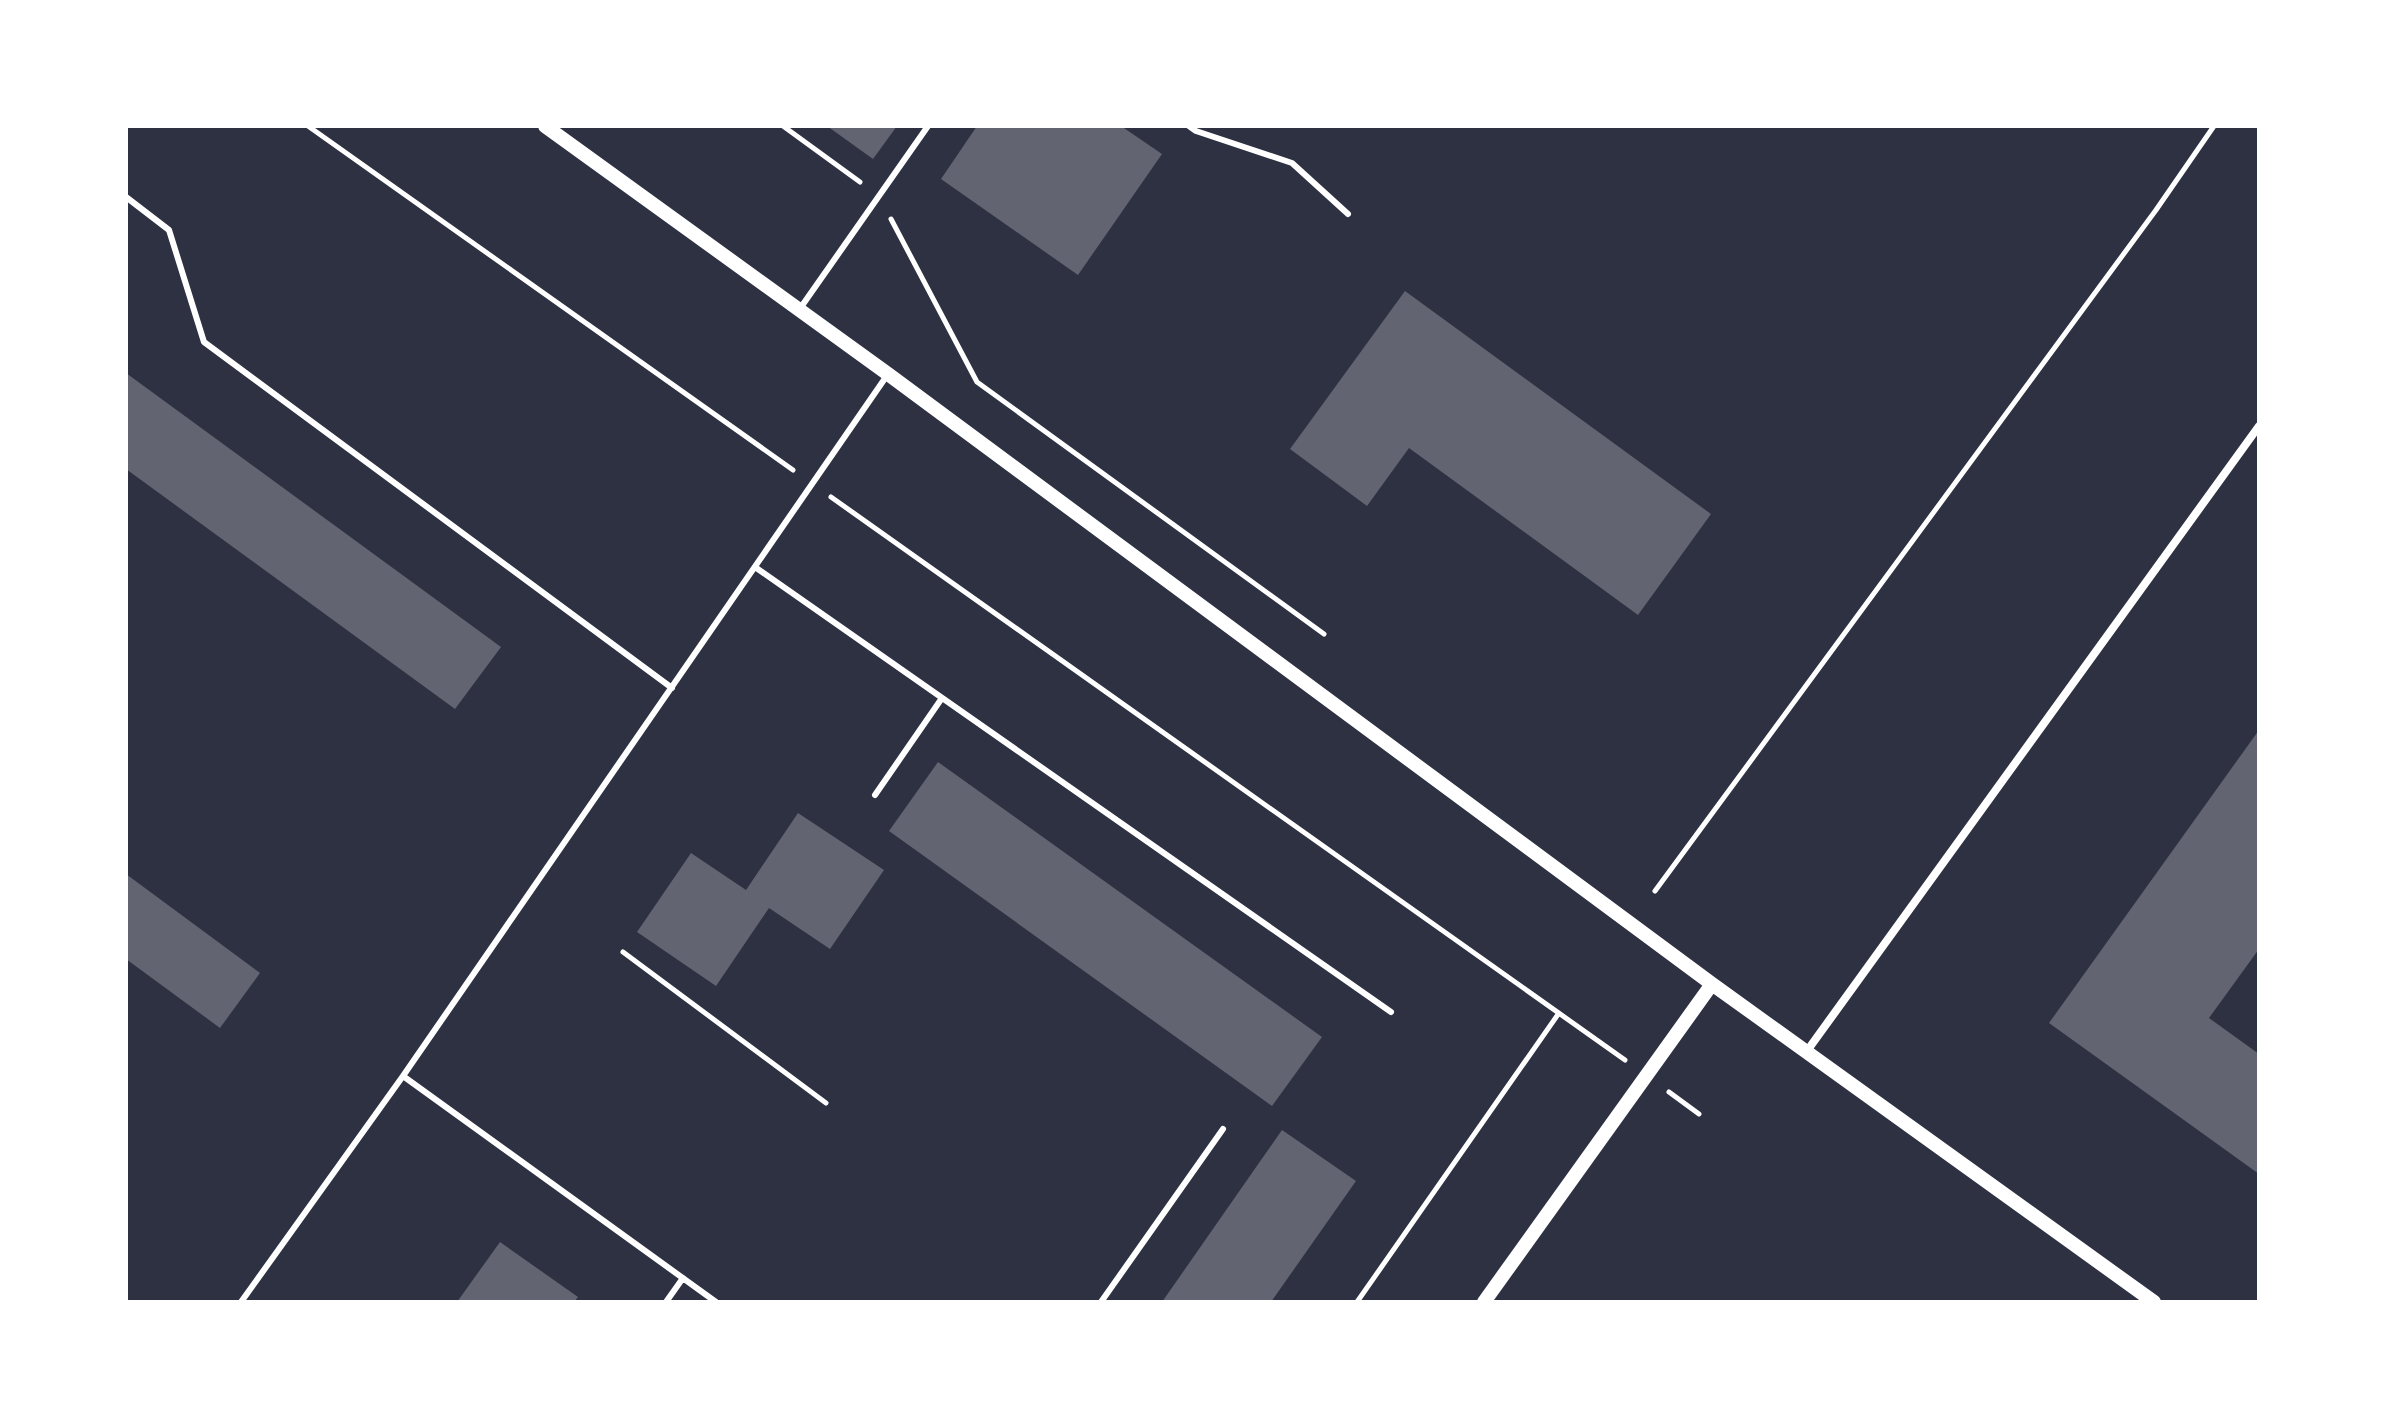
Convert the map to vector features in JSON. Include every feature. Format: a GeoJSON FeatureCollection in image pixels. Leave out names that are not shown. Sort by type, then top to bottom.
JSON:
{"type":"FeatureCollection","features":[{"type":"Feature","properties":{"kind":"street"},"geometry":{"type":"LineString","coordinates":[[545,126],[888,374],[1712,984],[2154,1302]]}},
{"type":"Feature","properties":{"kind":"street"},"geometry":{"type":"LineString","coordinates":[[1807,1051],[2259,426]]}},
{"type":"Feature","properties":{"kind":"street"},"geometry":{"type":"LineString","coordinates":[[1484,1302],[1712,984]]}},
{"type":"Feature","properties":{"kind":"lane"},"geometry":{"type":"LineString","coordinates":[[799,310],[928,126]]}},
{"type":"Feature","properties":{"kind":"lane"},"geometry":{"type":"LineString","coordinates":[[1189,126],[1292,163],[1348,214]]}},
{"type":"Feature","properties":{"kind":"lane"},"geometry":{"type":"LineString","coordinates":[[126,197],[169,230],[204,342],[672,688]]}},
{"type":"Feature","properties":{"kind":"lane"},"geometry":{"type":"LineString","coordinates":[[241,1302],[403,1076],[888,374]]}},
{"type":"Feature","properties":{"kind":"lane"},"geometry":{"type":"LineString","coordinates":[[755,567],[1391,1012]]}},
{"type":"Feature","properties":{"kind":"lane"},"geometry":{"type":"LineString","coordinates":[[875,795],[942,698]]}},
{"type":"Feature","properties":{"kind":"lane"},"geometry":{"type":"LineString","coordinates":[[403,1076],[716,1302]]}},
{"type":"Feature","properties":{"kind":"lane"},"geometry":{"type":"LineString","coordinates":[[1101,1302],[1223,1129]]}},
{"type":"Feature","properties":{"kind":"lane"},"geometry":{"type":"LineString","coordinates":[[666,1302],[683,1278]]}},
{"type":"Feature","properties":{"kind":"path"},"geometry":{"type":"LineString","coordinates":[[308,126],[1699,1114]]}},
{"type":"Feature","properties":{"kind":"path"},"geometry":{"type":"LineString","coordinates":[[783,126],[878,196],[977,382],[1324,634]]}},
{"type":"Feature","properties":{"kind":"path"},"geometry":{"type":"LineString","coordinates":[[1655,891],[2156,210],[2214,126]]}},
{"type":"Feature","properties":{"kind":"path"},"geometry":{"type":"LineString","coordinates":[[623,952],[826,1103]]}},
{"type":"Feature","properties":{"kind":"path"},"geometry":{"type":"LineString","coordinates":[[1357,1302],[1559,1013]]}},
{"type":"Feature","properties":{"kind":"building"},"geometry":{"type":"Polygon","coordinates":[[[827,126],[897,126],[873,159],[827,126]]]}},
{"type":"Feature","properties":{"kind":"building"},"geometry":{"type":"Polygon","coordinates":[[[977,126],[1121,126],[1162,154],[1078,275],[941,179],[977,126]]]}},
{"type":"Feature","properties":{"kind":"building"},"geometry":{"type":"Polygon","coordinates":[[[1405,291],[1711,514],[1638,615],[1409,448],[1367,506],[1290,449],[1405,291]]]}},
{"type":"Feature","properties":{"kind":"building"},"geometry":{"type":"Polygon","coordinates":[[[126,373],[501,647],[455,709],[126,469],[126,373]]]}},
{"type":"Feature","properties":{"kind":"building"},"geometry":{"type":"Polygon","coordinates":[[[2259,730],[2259,949],[2209,1018],[2259,1054],[2259,1174],[2049,1023],[2259,730]]]}},
{"type":"Feature","properties":{"kind":"building"},"geometry":{"type":"Polygon","coordinates":[[[938,762],[1322,1037],[1272,1106],[889,831],[938,762]]]}},
{"type":"Feature","properties":{"kind":"building"},"geometry":{"type":"Polygon","coordinates":[[[798,813],[884,870],[830,949],[769,908],[716,986],[637,932],[691,853],[746,890],[798,813]]]}},
{"type":"Feature","properties":{"kind":"building"},"geometry":{"type":"Polygon","coordinates":[[[126,874],[260,973],[220,1028],[126,959],[126,874]]]}},
{"type":"Feature","properties":{"kind":"building"},"geometry":{"type":"Polygon","coordinates":[[[1282,1130],[1356,1181],[1271,1302],[1162,1302],[1282,1130]]]}},
{"type":"Feature","properties":{"kind":"building"},"geometry":{"type":"Polygon","coordinates":[[[500,1242],[578,1297],[574,1302],[457,1302],[500,1242]]]}}]}
